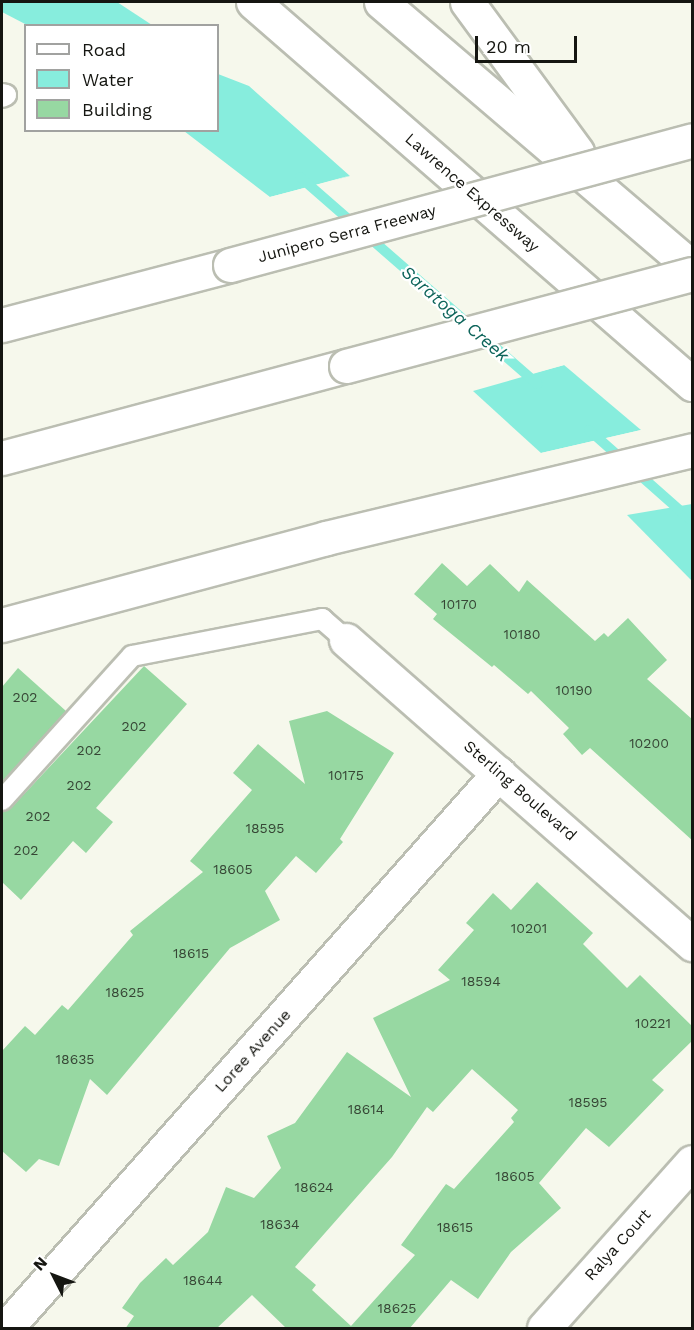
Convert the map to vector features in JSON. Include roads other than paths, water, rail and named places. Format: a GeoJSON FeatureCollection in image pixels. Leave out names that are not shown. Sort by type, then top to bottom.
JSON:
{"type":"FeatureCollection","features":[{"type":"Feature","properties":{"kind":"main road","name":"Lawrence Expressway"},"geometry":{"type":"LineString","coordinates":[[253,2],[693,384]]}},
{"type":"Feature","properties":{"kind":"main road"},"geometry":{"type":"LineString","coordinates":[[381,2],[693,268]]}},
{"type":"Feature","properties":{"kind":"main road"},"geometry":{"type":"LineString","coordinates":[[467,2],[614,202]]}},
{"type":"Feature","properties":{"kind":"main road","name":"Junipero Serra Freeway"},"geometry":{"type":"LineString","coordinates":[[2,325],[693,141]]}},
{"type":"Feature","properties":{"kind":"main road"},"geometry":{"type":"LineString","coordinates":[[2,458],[693,274]]}},
{"type":"Feature","properties":{"kind":"main road"},"geometry":{"type":"LineString","coordinates":[[2,625],[326,538],[571,480],[639,464],[687,463]]}},
{"type":"Feature","properties":{"kind":"main road","name":"Sterling Boulevard"},"geometry":{"type":"LineString","coordinates":[[346,640],[693,944]]}},
{"type":"Feature","properties":{"kind":"main road","name":"Loree Avenue"},"geometry":{"type":"LineString","coordinates":[[6,1329],[499,773]]}},
{"type":"Feature","properties":{"kind":"main road","name":"Ralya Court"},"geometry":{"type":"LineString","coordinates":[[544,1329],[693,1162]]}},
{"type":"Feature","properties":{"kind":"lane"},"geometry":{"type":"LineString","coordinates":[[2,800],[132,656],[322,619],[346,640]]}},
{"type":"Feature","properties":{"kind":"water"},"geometry":{"type":"Polygon","coordinates":[[[2,2],[117,2],[150,24],[25,24],[2,12],[2,2]]]}},
{"type":"Feature","properties":{"kind":"water"},"geometry":{"type":"Polygon","coordinates":[[[219,74],[249,86],[350,176],[270,197],[185,132],[219,132],[219,74]]]}},
{"type":"Feature","properties":{"kind":"water"},"geometry":{"type":"Polygon","coordinates":[[[564,365],[641,430],[541,453],[473,391],[564,365]]]}},
{"type":"Feature","properties":{"kind":"water"},"geometry":{"type":"Polygon","coordinates":[[[692,504],[692,581],[627,515],[692,504]]]}},
{"type":"Feature","properties":{"kind":"waterway","name":"Saratoga Creek"},"geometry":{"type":"LineString","coordinates":[[300,177],[537,384]]}},
{"type":"Feature","properties":{"kind":"waterway","name":"Saratoga Creek"},"geometry":{"type":"LineString","coordinates":[[589,430],[692,521]]}}]}
